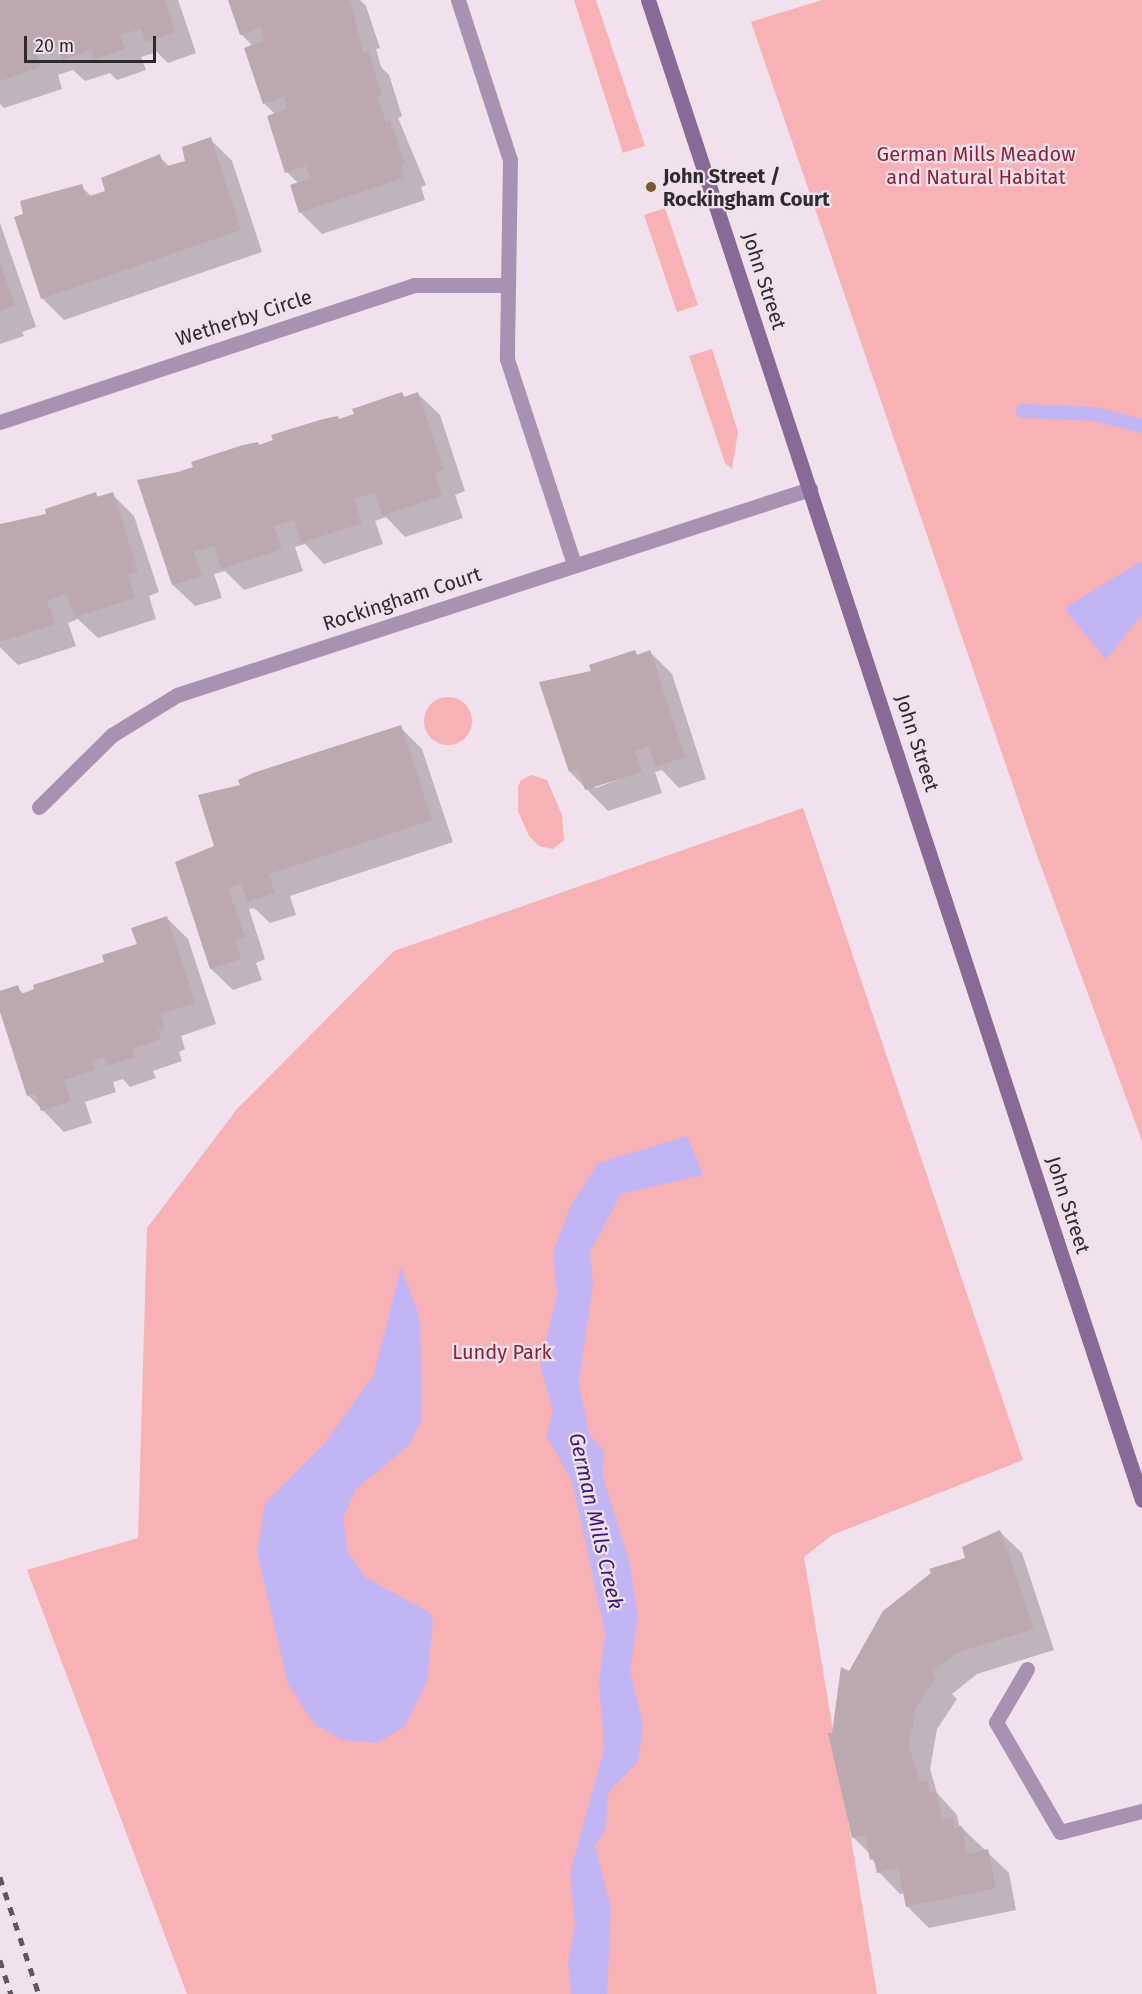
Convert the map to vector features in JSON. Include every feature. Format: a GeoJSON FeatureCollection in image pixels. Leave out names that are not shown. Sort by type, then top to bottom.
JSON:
{"type":"FeatureCollection","features":[{"type":"Feature","properties":{"kind":"main road","name":"John Street"},"geometry":{"type":"LineString","coordinates":[[648,0],[1142,1500]]}},
{"type":"Feature","properties":{"kind":"street"},"geometry":{"type":"LineString","coordinates":[[458,0],[510,160],[506,285],[507,359],[574,564]]}},
{"type":"Feature","properties":{"kind":"street","name":"Wetherby Circle"},"geometry":{"type":"LineString","coordinates":[[0,422],[414,285],[506,285]]}},
{"type":"Feature","properties":{"kind":"street","name":"Rockingham Court"},"geometry":{"type":"LineString","coordinates":[[39,807],[112,735],[177,695],[810,489]]}},
{"type":"Feature","properties":{"kind":"street"},"geometry":{"type":"LineString","coordinates":[[1027,1669],[996,1722],[1060,1832],[1142,1811]]}},
{"type":"Feature","properties":{"kind":"green space"},"geometry":{"type":"Polygon","coordinates":[[[574,0],[596,0],[645,146],[623,153],[574,0]]]}},
{"type":"Feature","properties":{"kind":"green space","name":"German Mills Meadow and Natural Habitat"},"geometry":{"type":"Polygon","coordinates":[[[822,0],[1142,0],[1142,1141],[1034,847],[751,22],[822,0]]]}},
{"type":"Feature","properties":{"kind":"green space"},"geometry":{"type":"Polygon","coordinates":[[[665,208],[698,305],[677,312],[644,215],[665,208]]]}},
{"type":"Feature","properties":{"kind":"green space"},"geometry":{"type":"Polygon","coordinates":[[[712,349],[738,432],[732,469],[725,463],[689,356],[712,349]]]}},
{"type":"Feature","properties":{"kind":"green space"},"geometry":{"type":"Polygon","coordinates":[[[448,697],[465,704],[472,721],[465,738],[448,745],[431,738],[424,721],[431,704],[448,697]]]}},
{"type":"Feature","properties":{"kind":"green space"},"geometry":{"type":"Polygon","coordinates":[[[532,775],[547,780],[562,815],[564,840],[553,849],[539,846],[529,836],[518,811],[518,787],[521,780],[532,775]]]}},
{"type":"Feature","properties":{"kind":"green space","name":"Lundy Park"},"geometry":{"type":"Polygon","coordinates":[[[803,808],[1023,1460],[832,1535],[804,1557],[877,1994],[187,1994],[27,1570],[138,1538],[147,1228],[237,1109],[394,951],[803,808]]]}},
{"type":"Feature","properties":{"kind":"water"},"geometry":{"type":"Polygon","coordinates":[[[1142,561],[1142,614],[1106,660],[1064,608],[1142,561]]]}},
{"type":"Feature","properties":{"kind":"water","name":"German Mills Creek"},"geometry":{"type":"Polygon","coordinates":[[[687,1136],[703,1175],[621,1194],[590,1252],[593,1285],[579,1382],[589,1434],[604,1451],[603,1477],[630,1563],[638,1618],[630,1670],[643,1725],[638,1761],[608,1793],[606,1828],[595,1846],[611,1908],[607,1994],[571,1994],[568,1961],[575,1926],[570,1873],[604,1749],[599,1682],[605,1634],[572,1481],[546,1436],[553,1411],[540,1365],[557,1294],[553,1252],[571,1205],[598,1163],[687,1136]]]}},
{"type":"Feature","properties":{"kind":"water"},"geometry":{"type":"Polygon","coordinates":[[[401,1267],[420,1318],[422,1419],[409,1445],[355,1490],[343,1518],[348,1552],[366,1578],[429,1612],[433,1621],[427,1682],[405,1726],[377,1743],[342,1740],[315,1725],[288,1684],[257,1552],[265,1504],[325,1443],[374,1374],[401,1267]]]}},
{"type":"Feature","properties":{"kind":"building"},"geometry":{"type":"Polygon","coordinates":[[[0,0],[165,0],[175,32],[145,42],[141,29],[120,35],[125,49],[94,59],[92,50],[62,60],[57,47],[37,53],[41,67],[0,81],[0,0]]]}},
{"type":"Feature","properties":{"kind":"building"},"geometry":{"type":"Polygon","coordinates":[[[228,0],[350,0],[363,52],[368,51],[382,95],[377,96],[386,122],[390,120],[405,163],[401,165],[404,178],[299,213],[290,185],[311,178],[306,166],[285,173],[267,116],[287,109],[286,103],[283,97],[263,104],[244,48],[264,40],[263,35],[260,28],[240,35],[228,0]]]}},
{"type":"Feature","properties":{"kind":"building"},"geometry":{"type":"Polygon","coordinates":[[[211,137],[241,230],[41,299],[14,217],[23,214],[20,201],[82,184],[86,197],[105,191],[101,178],[160,154],[164,167],[185,161],[182,147],[211,137]]]}},
{"type":"Feature","properties":{"kind":"building"},"geometry":{"type":"Polygon","coordinates":[[[0,262],[15,306],[2,310],[0,316],[0,262]]]}},
{"type":"Feature","properties":{"kind":"building"},"geometry":{"type":"Polygon","coordinates":[[[402,392],[404,397],[418,392],[444,470],[435,473],[442,496],[382,516],[375,493],[354,499],[362,523],[301,543],[294,520],[274,526],[282,549],[221,569],[214,546],[194,552],[202,576],[172,585],[137,480],[178,472],[193,467],[191,462],[243,445],[258,442],[259,445],[273,440],[271,435],[323,419],[338,416],[339,419],[354,414],[352,409],[402,392]]]}},
{"type":"Feature","properties":{"kind":"building"},"geometry":{"type":"Polygon","coordinates":[[[96,492],[97,497],[113,492],[138,571],[128,574],[135,598],[75,617],[67,594],[47,601],[55,624],[0,642],[0,524],[46,514],[45,509],[96,492]]]}},
{"type":"Feature","properties":{"kind":"building"},"geometry":{"type":"Polygon","coordinates":[[[635,650],[637,655],[650,650],[685,757],[656,767],[649,746],[635,751],[642,772],[585,790],[578,769],[569,772],[539,682],[591,671],[589,665],[635,650]]]}},
{"type":"Feature","properties":{"kind":"building"},"geometry":{"type":"Polygon","coordinates":[[[401,725],[432,820],[269,874],[275,893],[247,902],[241,884],[228,888],[245,937],[235,941],[241,959],[210,969],[175,862],[214,846],[198,795],[240,785],[238,780],[253,773],[401,725]]]}},
{"type":"Feature","properties":{"kind":"building"},"geometry":{"type":"Polygon","coordinates":[[[167,916],[195,1003],[160,1014],[165,1028],[158,1030],[161,1039],[132,1049],[135,1057],[107,1066],[104,1057],[92,1061],[95,1070],[64,1080],[71,1101],[41,1111],[35,1093],[27,1096],[0,1012],[0,991],[18,985],[21,994],[34,989],[33,985],[104,962],[102,955],[137,944],[131,928],[167,916]]]}},
{"type":"Feature","properties":{"kind":"building"},"geometry":{"type":"Polygon","coordinates":[[[1000,1530],[1034,1629],[956,1653],[932,1672],[936,1677],[916,1707],[909,1746],[920,1782],[927,1780],[930,1793],[936,1792],[942,1819],[953,1817],[955,1828],[962,1826],[967,1854],[988,1849],[996,1888],[906,1907],[898,1868],[877,1873],[874,1859],[870,1860],[865,1835],[852,1838],[828,1733],[832,1733],[841,1667],[849,1671],[883,1611],[931,1573],[929,1569],[965,1558],[962,1547],[1000,1530]]]}},
{"type":"Feature","properties":{"kind":"waterway"},"geometry":{"type":"LineString","coordinates":[[1023,411],[1095,414],[1142,426]]}},
{"type":"Feature","properties":{"kind":"railway"},"geometry":{"type":"LineString","coordinates":[[0,1877],[39,1994]]}},
{"type":"Feature","properties":{"kind":"railway"},"geometry":{"type":"LineString","coordinates":[[0,1960],[11,1994]]}},
{"type":"Feature","properties":{"kind":"place","name":"John Street / Rockingham Court"},"geometry":{"type":"Point","coordinates":[651,187]}}]}
